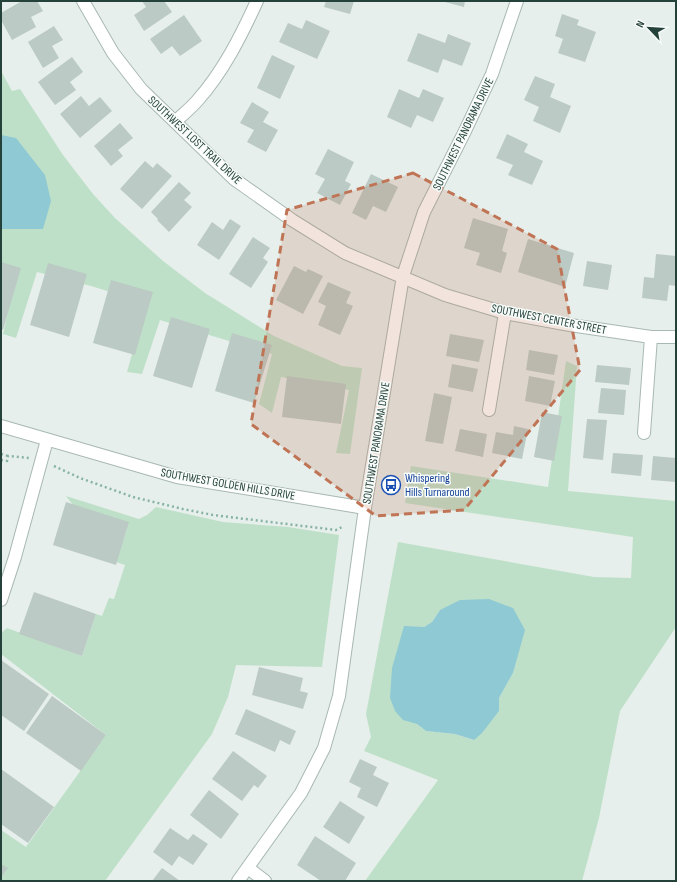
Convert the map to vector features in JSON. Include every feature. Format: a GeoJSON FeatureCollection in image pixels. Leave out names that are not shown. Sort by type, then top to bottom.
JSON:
{"type":"FeatureCollection","features":[{"type":"Feature","properties":{"kind":"street","name":"SOUTHWEST LOST TRAIL DRIVE"},"geometry":{"type":"LineString","coordinates":[[83,1],[113,53],[141,89],[234,179],[292,220],[344,253],[403,276]]}},
{"type":"Feature","properties":{"kind":"street"},"geometry":{"type":"LineString","coordinates":[[175,122],[197,101],[218,73],[243,32],[257,1]]}},
{"type":"Feature","properties":{"kind":"street","name":"SOUTHWEST PANORAMA DRIVE"},"geometry":{"type":"LineString","coordinates":[[238,881],[302,793],[324,748],[339,696],[365,508],[403,276],[424,212],[465,132],[492,74],[517,1]]}},
{"type":"Feature","properties":{"kind":"street","name":"SOUTHWEST CENTER STREET"},"geometry":{"type":"LineString","coordinates":[[403,276],[446,295],[505,313],[570,325],[651,337],[676,337]]}},
{"type":"Feature","properties":{"kind":"street"},"geometry":{"type":"LineString","coordinates":[[489,410],[505,313]]}},
{"type":"Feature","properties":{"kind":"street"},"geometry":{"type":"LineString","coordinates":[[644,433],[651,337]]}},
{"type":"Feature","properties":{"kind":"street","name":"SOUTHWEST GOLDEN HILLS DRIVE"},"geometry":{"type":"LineString","coordinates":[[1,426],[177,478],[365,508]]}},
{"type":"Feature","properties":{"kind":"street"},"geometry":{"type":"LineString","coordinates":[[1,600],[15,557],[47,440]]}},
{"type":"Feature","properties":{"kind":"street"},"geometry":{"type":"LineString","coordinates":[[248,868],[265,881]]}},
{"type":"Feature","properties":{"kind":"path"},"geometry":{"type":"LineString","coordinates":[[1,454],[41,461],[80,478],[133,496],[183,509],[213,515],[336,530],[344,526]]}},
{"type":"Feature","properties":{"kind":"path"},"geometry":{"type":"LineString","coordinates":[[1,460],[7,460],[8,456]]}},
{"type":"Feature","properties":{"kind":"highlighted area"},"geometry":{"type":"Polygon","coordinates":[[[413,173],[557,249],[580,370],[464,510],[376,516],[251,424],[287,210],[413,173]]]}},
{"type":"Feature","properties":{"kind":"green space"},"geometry":{"type":"Polygon","coordinates":[[[1,71],[12,91],[20,89],[63,155],[93,194],[115,218],[163,261],[205,293],[274,336],[342,366],[362,368],[350,454],[336,453],[349,390],[281,377],[272,413],[259,404],[272,354],[160,320],[142,374],[127,372],[146,303],[91,286],[37,272],[16,338],[3,334],[16,277],[1,273],[1,71]]]}},
{"type":"Feature","properties":{"kind":"green space"},"geometry":{"type":"Polygon","coordinates":[[[566,361],[577,366],[568,491],[676,501],[676,627],[620,711],[599,818],[582,881],[365,881],[438,780],[364,751],[371,737],[366,714],[398,542],[594,577],[631,578],[633,537],[405,503],[411,466],[548,487],[566,361]],[[440,610],[432,622],[424,627],[417,724],[426,731],[455,734],[473,740],[499,711],[499,698],[513,673],[517,655],[440,610]]]}},
{"type":"Feature","properties":{"kind":"green space"},"geometry":{"type":"Polygon","coordinates":[[[66,496],[139,519],[147,515],[156,507],[223,522],[288,527],[339,535],[322,667],[236,665],[228,697],[212,734],[105,881],[1,881],[1,878],[6,871],[1,868],[1,830],[26,847],[106,735],[1,654],[1,633],[7,628],[82,656],[96,614],[102,616],[109,598],[114,599],[125,565],[116,562],[127,529],[124,521],[73,505],[66,496]]]}},
{"type":"Feature","properties":{"kind":"water"},"geometry":{"type":"Polygon","coordinates":[[[1,135],[16,138],[45,175],[51,201],[43,229],[1,229],[1,135]]]}},
{"type":"Feature","properties":{"kind":"water"},"geometry":{"type":"Polygon","coordinates":[[[489,599],[513,608],[525,630],[513,673],[499,698],[499,711],[482,733],[474,740],[455,734],[426,731],[417,724],[403,720],[395,711],[390,698],[392,668],[404,626],[424,627],[432,622],[440,610],[460,600],[489,599]]]}},
{"type":"Feature","properties":{"kind":"building"},"geometry":{"type":"Polygon","coordinates":[[[22,1],[37,1],[43,11],[31,17],[36,27],[12,40],[1,20],[1,13],[22,1]]]}},
{"type":"Feature","properties":{"kind":"building"},"geometry":{"type":"Polygon","coordinates":[[[142,1],[164,1],[172,12],[144,31],[134,15],[146,7],[142,1]]]}},
{"type":"Feature","properties":{"kind":"building"},"geometry":{"type":"Polygon","coordinates":[[[326,1],[354,1],[350,14],[324,7],[326,1]]]}},
{"type":"Feature","properties":{"kind":"building"},"geometry":{"type":"Polygon","coordinates":[[[441,1],[465,1],[464,7],[441,1]]]}},
{"type":"Feature","properties":{"kind":"building"},"geometry":{"type":"Polygon","coordinates":[[[562,14],[579,20],[577,25],[596,32],[585,62],[558,53],[563,39],[555,36],[562,14]]]}},
{"type":"Feature","properties":{"kind":"building"},"geometry":{"type":"Polygon","coordinates":[[[184,15],[202,41],[180,56],[172,46],[161,54],[150,39],[184,15]]]}},
{"type":"Feature","properties":{"kind":"building"},"geometry":{"type":"Polygon","coordinates":[[[306,20],[330,31],[317,59],[279,42],[288,23],[302,29],[306,20]]]}},
{"type":"Feature","properties":{"kind":"building"},"geometry":{"type":"Polygon","coordinates":[[[54,26],[63,40],[52,46],[59,58],[43,68],[28,42],[54,26]]]}},
{"type":"Feature","properties":{"kind":"building"},"geometry":{"type":"Polygon","coordinates":[[[418,33],[445,43],[448,34],[471,43],[462,66],[443,59],[438,73],[407,61],[418,33]]]}},
{"type":"Feature","properties":{"kind":"building"},"geometry":{"type":"Polygon","coordinates":[[[272,55],[295,66],[280,99],[257,88],[272,55]]]}},
{"type":"Feature","properties":{"kind":"building"},"geometry":{"type":"Polygon","coordinates":[[[72,57],[83,72],[70,82],[76,90],[55,105],[38,82],[72,57]]]}},
{"type":"Feature","properties":{"kind":"building"},"geometry":{"type":"Polygon","coordinates":[[[535,76],[555,84],[550,97],[571,106],[560,133],[533,121],[539,107],[524,100],[535,76]]]}},
{"type":"Feature","properties":{"kind":"building"},"geometry":{"type":"Polygon","coordinates":[[[399,89],[419,98],[423,89],[444,98],[433,122],[417,115],[411,128],[387,117],[399,89]]]}},
{"type":"Feature","properties":{"kind":"building"},"geometry":{"type":"Polygon","coordinates":[[[81,96],[89,106],[100,97],[112,111],[80,138],[60,114],[81,96]]]}},
{"type":"Feature","properties":{"kind":"building"},"geometry":{"type":"Polygon","coordinates":[[[252,102],[269,112],[263,122],[278,130],[266,152],[247,142],[254,130],[240,123],[252,102]]]}},
{"type":"Feature","properties":{"kind":"building"},"geometry":{"type":"Polygon","coordinates":[[[120,123],[133,138],[118,150],[123,156],[111,166],[94,146],[120,123]]]}},
{"type":"Feature","properties":{"kind":"building"},"geometry":{"type":"Polygon","coordinates":[[[507,134],[528,144],[524,152],[543,161],[532,185],[508,175],[513,165],[496,158],[507,134]]]}},
{"type":"Feature","properties":{"kind":"building"},"geometry":{"type":"Polygon","coordinates":[[[328,149],[354,162],[345,181],[351,184],[340,205],[317,193],[325,179],[315,174],[328,149]]]}},
{"type":"Feature","properties":{"kind":"building"},"geometry":{"type":"Polygon","coordinates":[[[145,161],[153,168],[157,163],[172,176],[142,209],[120,189],[145,161]]]}},
{"type":"Feature","properties":{"kind":"building"},"geometry":{"type":"Polygon","coordinates":[[[371,174],[398,187],[386,212],[373,206],[366,220],[352,213],[371,174]]]}},
{"type":"Feature","properties":{"kind":"building"},"geometry":{"type":"Polygon","coordinates":[[[179,182],[191,193],[184,200],[192,207],[169,232],[151,212],[179,182]]]}},
{"type":"Feature","properties":{"kind":"building"},"geometry":{"type":"Polygon","coordinates":[[[473,218],[508,229],[502,251],[507,253],[501,273],[476,265],[480,253],[464,248],[473,218]]]}},
{"type":"Feature","properties":{"kind":"building"},"geometry":{"type":"Polygon","coordinates":[[[230,219],[241,226],[219,260],[197,245],[212,222],[223,230],[230,219]]]}},
{"type":"Feature","properties":{"kind":"building"},"geometry":{"type":"Polygon","coordinates":[[[253,237],[270,248],[263,258],[268,262],[251,288],[229,274],[253,237]]]}},
{"type":"Feature","properties":{"kind":"building"},"geometry":{"type":"Polygon","coordinates":[[[528,239],[574,253],[565,287],[518,272],[528,239]]]}},
{"type":"Feature","properties":{"kind":"building"},"geometry":{"type":"Polygon","coordinates":[[[656,254],[676,256],[676,286],[669,285],[667,301],[642,298],[644,277],[654,278],[656,254]]]}},
{"type":"Feature","properties":{"kind":"building"},"geometry":{"type":"Polygon","coordinates":[[[587,261],[612,265],[608,290],[583,286],[587,261]]]}},
{"type":"Feature","properties":{"kind":"building"},"geometry":{"type":"Polygon","coordinates":[[[1,262],[21,268],[3,330],[1,329],[1,262]]]}},
{"type":"Feature","properties":{"kind":"building"},"geometry":{"type":"Polygon","coordinates":[[[48,263],[87,274],[69,337],[30,325],[48,263]]]}},
{"type":"Feature","properties":{"kind":"building"},"geometry":{"type":"Polygon","coordinates":[[[294,266],[306,272],[308,269],[323,276],[303,314],[276,300],[294,266]]]}},
{"type":"Feature","properties":{"kind":"building"},"geometry":{"type":"Polygon","coordinates":[[[111,280],[153,292],[135,355],[93,343],[111,280]]]}},
{"type":"Feature","properties":{"kind":"building"},"geometry":{"type":"Polygon","coordinates":[[[328,282],[351,292],[346,303],[353,306],[340,335],[318,325],[326,306],[318,302],[328,282]]]}},
{"type":"Feature","properties":{"kind":"building"},"geometry":{"type":"Polygon","coordinates":[[[171,317],[210,329],[192,388],[153,376],[171,317]]]}},
{"type":"Feature","properties":{"kind":"building"},"geometry":{"type":"Polygon","coordinates":[[[232,333],[272,345],[254,403],[215,391],[232,333]]]}},
{"type":"Feature","properties":{"kind":"building"},"geometry":{"type":"Polygon","coordinates":[[[450,334],[484,340],[479,362],[446,356],[450,334]]]}},
{"type":"Feature","properties":{"kind":"building"},"geometry":{"type":"Polygon","coordinates":[[[529,350],[558,355],[554,375],[526,370],[529,350]]]}},
{"type":"Feature","properties":{"kind":"building"},"geometry":{"type":"Polygon","coordinates":[[[452,364],[478,369],[473,392],[448,387],[452,364]]]}},
{"type":"Feature","properties":{"kind":"building"},"geometry":{"type":"Polygon","coordinates":[[[597,365],[631,368],[629,385],[595,382],[597,365]]]}},
{"type":"Feature","properties":{"kind":"building"},"geometry":{"type":"Polygon","coordinates":[[[287,376],[346,384],[341,424],[282,417],[287,376]]]}},
{"type":"Feature","properties":{"kind":"building"},"geometry":{"type":"Polygon","coordinates":[[[529,376],[555,381],[550,406],[525,401],[529,376]]]}},
{"type":"Feature","properties":{"kind":"building"},"geometry":{"type":"Polygon","coordinates":[[[601,388],[626,390],[624,415],[598,413],[601,388]]]}},
{"type":"Feature","properties":{"kind":"building"},"geometry":{"type":"Polygon","coordinates":[[[434,393],[452,397],[443,444],[425,441],[434,393]]]}},
{"type":"Feature","properties":{"kind":"building"},"geometry":{"type":"Polygon","coordinates":[[[542,412],[562,416],[554,461],[534,457],[542,412]]]}},
{"type":"Feature","properties":{"kind":"building"},"geometry":{"type":"Polygon","coordinates":[[[587,419],[607,420],[603,460],[583,458],[587,419]]]}},
{"type":"Feature","properties":{"kind":"building"},"geometry":{"type":"Polygon","coordinates":[[[514,426],[528,429],[522,459],[492,453],[496,432],[513,435],[514,426]]]}},
{"type":"Feature","properties":{"kind":"building"},"geometry":{"type":"Polygon","coordinates":[[[460,429],[487,434],[483,457],[455,451],[460,429]]]}},
{"type":"Feature","properties":{"kind":"building"},"geometry":{"type":"Polygon","coordinates":[[[613,453],[643,455],[641,476],[611,473],[613,453]]]}},
{"type":"Feature","properties":{"kind":"building"},"geometry":{"type":"Polygon","coordinates":[[[653,456],[676,458],[676,482],[651,480],[653,456]]]}},
{"type":"Feature","properties":{"kind":"building"},"geometry":{"type":"Polygon","coordinates":[[[66,502],[129,522],[116,565],[53,545],[66,502]]]}},
{"type":"Feature","properties":{"kind":"building"},"geometry":{"type":"Polygon","coordinates":[[[34,592],[96,614],[82,656],[19,634],[34,592]]]}},
{"type":"Feature","properties":{"kind":"building"},"geometry":{"type":"Polygon","coordinates":[[[1,660],[49,694],[24,731],[1,715],[1,660]]]}},
{"type":"Feature","properties":{"kind":"building"},"geometry":{"type":"Polygon","coordinates":[[[259,667],[303,678],[300,691],[308,693],[303,709],[252,695],[259,667]]]}},
{"type":"Feature","properties":{"kind":"building"},"geometry":{"type":"Polygon","coordinates":[[[52,696],[106,735],[81,771],[26,733],[52,696]]]}},
{"type":"Feature","properties":{"kind":"building"},"geometry":{"type":"Polygon","coordinates":[[[246,709],[296,731],[290,745],[280,740],[275,752],[235,734],[246,709]]]}},
{"type":"Feature","properties":{"kind":"building"},"geometry":{"type":"Polygon","coordinates":[[[233,751],[267,776],[258,788],[254,785],[242,801],[212,779],[233,751]]]}},
{"type":"Feature","properties":{"kind":"building"},"geometry":{"type":"Polygon","coordinates":[[[360,759],[377,767],[373,775],[389,783],[377,807],[357,797],[361,788],[349,782],[360,759]]]}},
{"type":"Feature","properties":{"kind":"building"},"geometry":{"type":"Polygon","coordinates":[[[1,769],[54,807],[28,843],[1,824],[1,769]]]}},
{"type":"Feature","properties":{"kind":"building"},"geometry":{"type":"Polygon","coordinates":[[[209,790],[239,814],[221,839],[190,815],[209,790]]]}},
{"type":"Feature","properties":{"kind":"building"},"geometry":{"type":"Polygon","coordinates":[[[340,801],[365,817],[349,844],[323,827],[340,801]]]}},
{"type":"Feature","properties":{"kind":"building"},"geometry":{"type":"Polygon","coordinates":[[[170,828],[188,840],[193,834],[208,844],[193,865],[179,856],[172,866],[153,852],[170,828]]]}},
{"type":"Feature","properties":{"kind":"building"},"geometry":{"type":"Polygon","coordinates":[[[315,836],[356,863],[345,881],[321,881],[297,865],[315,836]]]}},
{"type":"Feature","properties":{"kind":"building"},"geometry":{"type":"Polygon","coordinates":[[[1,864],[8,868],[1,878],[1,864]]]}},
{"type":"Feature","properties":{"kind":"building"},"geometry":{"type":"Polygon","coordinates":[[[162,868],[180,881],[152,881],[162,868]]]}},
{"type":"Feature","properties":{"kind":"place","name":"Whispering Hills Turnaround"},"geometry":{"type":"Point","coordinates":[391,485]}}]}
